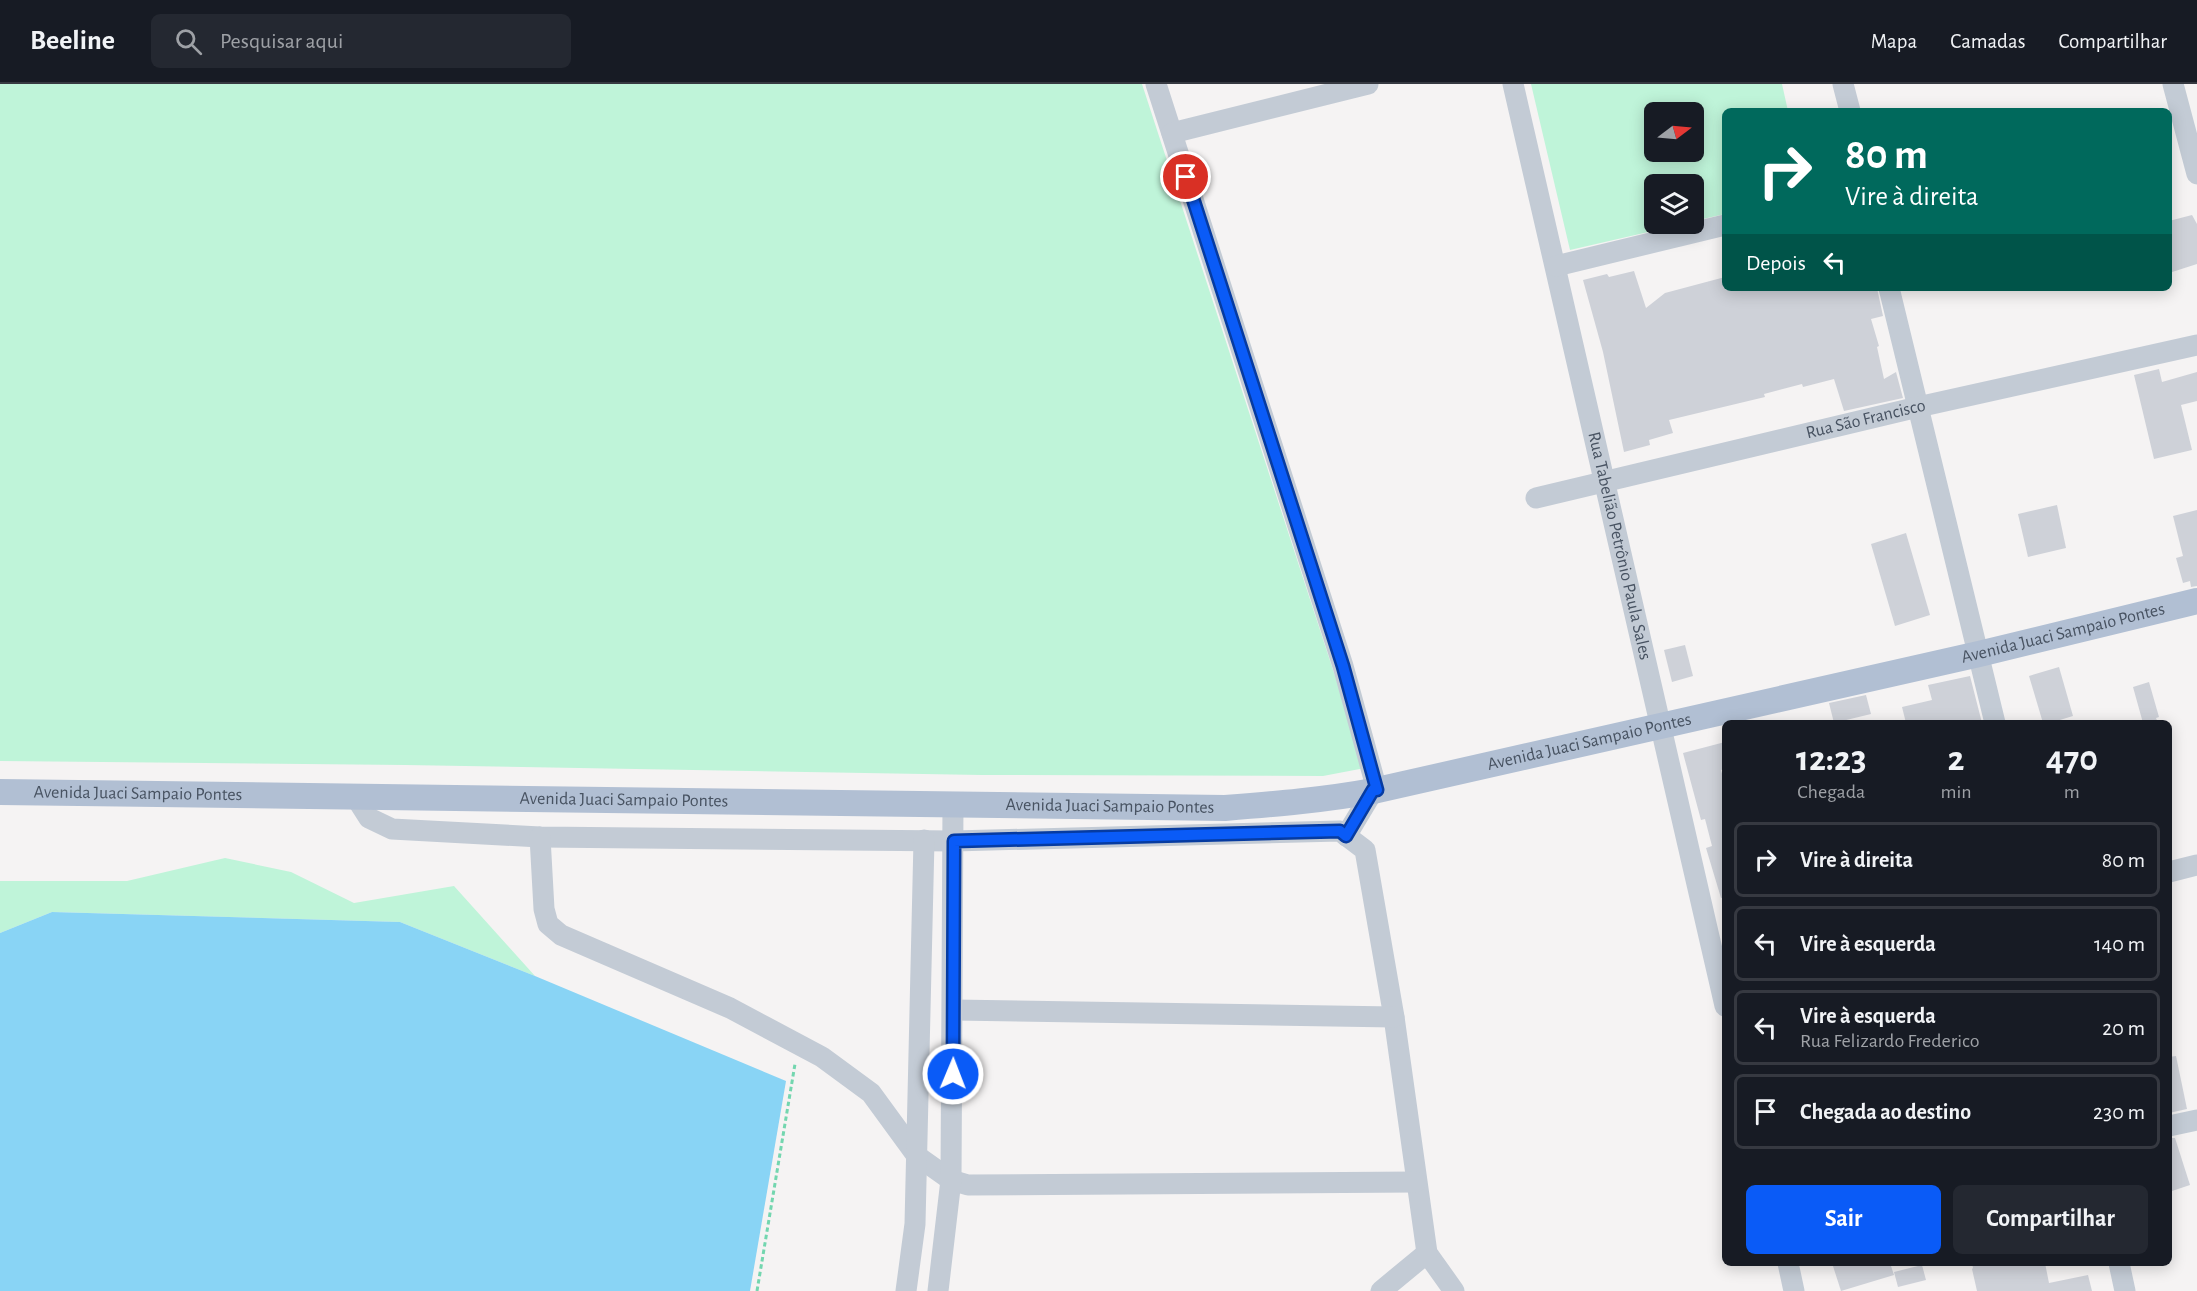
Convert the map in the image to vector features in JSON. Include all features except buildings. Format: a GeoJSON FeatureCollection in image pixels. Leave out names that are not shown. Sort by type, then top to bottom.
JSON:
{"type":"FeatureCollection","features":[{"type":"Feature","properties":{"kind":"main road","name":"Avenida Juaci Sampaio Pontes"},"geometry":{"type":"LineString","coordinates":[[0,792],[1225,808],[1330,799],[1661,727],[2197,601]]}},
{"type":"Feature","properties":{"kind":"street"},"geometry":{"type":"LineString","coordinates":[[1156,84],[1343,666],[1375,790],[1346,836]]}},
{"type":"Feature","properties":{"kind":"street"},"geometry":{"type":"LineString","coordinates":[[1172,133],[1368,84]]}},
{"type":"Feature","properties":{"kind":"street","name":"Rua Tabelião Petrônio Paula Sales"},"geometry":{"type":"LineString","coordinates":[[1513,84],[1661,727],[1721,970]]}},
{"type":"Feature","properties":{"kind":"street"},"geometry":{"type":"LineString","coordinates":[[1843,84],[1849,108]]}},
{"type":"Feature","properties":{"kind":"street"},"geometry":{"type":"LineString","coordinates":[[2173,84],[2197,174]]}},
{"type":"Feature","properties":{"kind":"street"},"geometry":{"type":"LineString","coordinates":[[1556,266],[1722,226]]}},
{"type":"Feature","properties":{"kind":"street"},"geometry":{"type":"LineString","coordinates":[[1890,291],[1994,720]]}},
{"type":"Feature","properties":{"kind":"street","name":"Rua São Francisco"},"geometry":{"type":"LineString","coordinates":[[1536,498],[1918,407],[2197,345]]}},
{"type":"Feature","properties":{"kind":"street"},"geometry":{"type":"LineString","coordinates":[[355,796],[369,818],[392,829],[540,837],[954,841],[1340,831],[1365,850],[1394,1017],[1427,1253],[1454,1291]]}},
{"type":"Feature","properties":{"kind":"street"},"geometry":{"type":"LineString","coordinates":[[938,1291],[951,1180],[954,1010],[953,803]]}},
{"type":"Feature","properties":{"kind":"street"},"geometry":{"type":"LineString","coordinates":[[540,837],[544,909],[548,924],[561,935],[730,1008],[822,1057],[871,1094],[917,1156],[951,1180],[968,1185],[1416,1182]]}},
{"type":"Feature","properties":{"kind":"street"},"geometry":{"type":"LineString","coordinates":[[906,1291],[915,1224],[924,840]]}},
{"type":"Feature","properties":{"kind":"street"},"geometry":{"type":"LineString","coordinates":[[2172,871],[2197,865]]}},
{"type":"Feature","properties":{"kind":"street"},"geometry":{"type":"LineString","coordinates":[[954,1010],[1394,1017]]}},
{"type":"Feature","properties":{"kind":"street"},"geometry":{"type":"LineString","coordinates":[[2172,1125],[2197,1120]]}},
{"type":"Feature","properties":{"kind":"street"},"geometry":{"type":"LineString","coordinates":[[1381,1291],[1427,1253]]}},
{"type":"Feature","properties":{"kind":"street"},"geometry":{"type":"LineString","coordinates":[[1789,1266],[1794,1291]]}},
{"type":"Feature","properties":{"kind":"street"},"geometry":{"type":"LineString","coordinates":[[2120,1266],[2125,1291]]}},
{"type":"Feature","properties":{"kind":"path"},"geometry":{"type":"LineString","coordinates":[[757,1291],[798,1044]]}},
{"type":"Feature","properties":{"kind":"green space"},"geometry":{"type":"Polygon","coordinates":[[[0,84],[1142,84],[1365,768],[1323,776],[982,775],[0,761],[0,84]]]}},
{"type":"Feature","properties":{"kind":"green space"},"geometry":{"type":"Polygon","coordinates":[[[1531,84],[1782,84],[1787,108],[1722,108],[1722,215],[1704,219],[1704,174],[1644,174],[1644,233],[1570,250],[1531,84]]]}},
{"type":"Feature","properties":{"kind":"green space"},"geometry":{"type":"Polygon","coordinates":[[[225,858],[291,872],[354,903],[454,886],[535,976],[400,922],[52,912],[0,933],[0,881],[127,881],[225,858]]]}},
{"type":"Feature","properties":{"kind":"water"},"geometry":{"type":"Polygon","coordinates":[[[52,912],[400,922],[786,1081],[750,1291],[0,1291],[0,933],[52,912]]]}},
{"type":"Feature","properties":{"kind":"route"},"geometry":{"type":"LineString","coordinates":[[953,1074],[954,841],[1340,831],[1346,836],[1373,790],[1377,790],[1343,666],[1186,177]]}}]}
